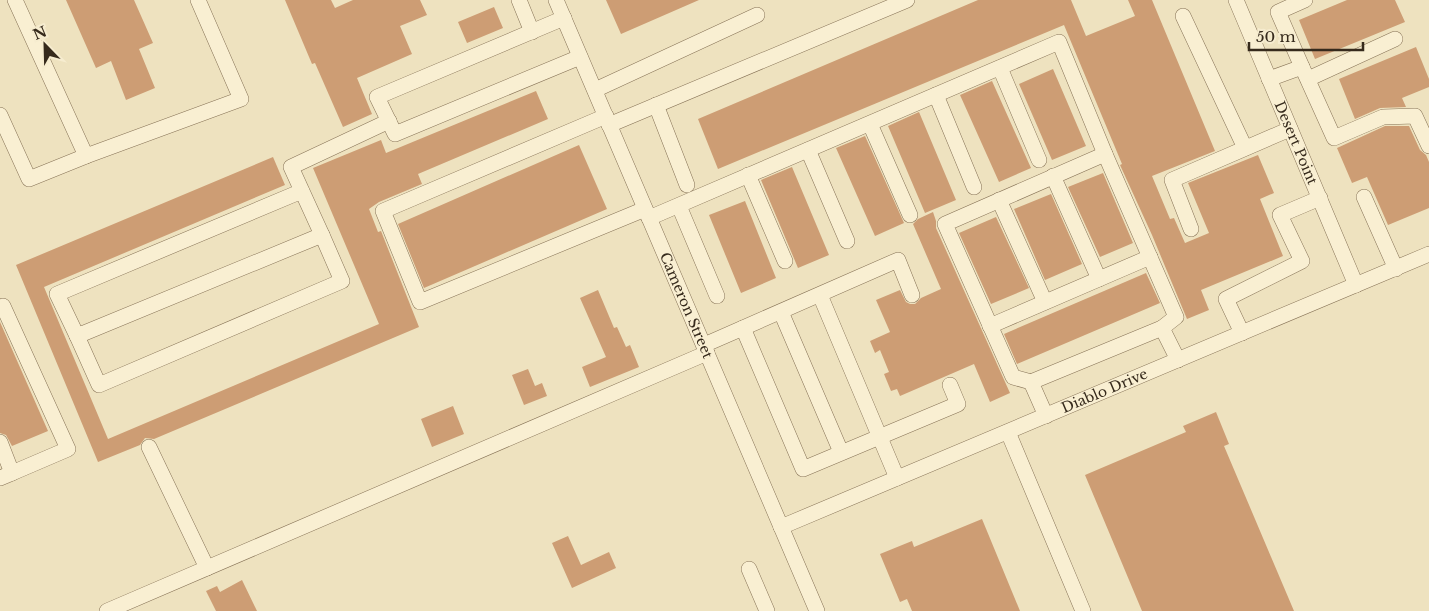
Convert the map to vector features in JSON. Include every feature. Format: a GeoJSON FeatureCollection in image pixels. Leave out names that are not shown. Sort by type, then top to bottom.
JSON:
{"type":"FeatureCollection","features":[{"type":"Feature","properties":{"kind":"street"},"geometry":{"type":"LineString","coordinates":[[14,0],[86,156]]}},
{"type":"Feature","properties":{"kind":"street"},"geometry":{"type":"LineString","coordinates":[[0,114],[29,179],[241,99],[198,0]]}},
{"type":"Feature","properties":{"kind":"street"},"geometry":{"type":"LineString","coordinates":[[519,0],[532,32]]}},
{"type":"Feature","properties":{"kind":"street","name":"Cameron Street"},"geometry":{"type":"LineString","coordinates":[[556,0],[817,611]]}},
{"type":"Feature","properties":{"kind":"street"},"geometry":{"type":"LineString","coordinates":[[907,0],[656,105],[608,121],[383,211],[420,302],[647,213],[678,206],[1059,42],[1105,154],[1176,317],[1162,328],[1031,382],[1013,377],[945,224],[1105,154]]}},
{"type":"Feature","properties":{"kind":"street","name":"Desert Point"},"geometry":{"type":"LineString","coordinates":[[1236,0],[1356,285]]}},
{"type":"Feature","properties":{"kind":"street"},"geometry":{"type":"LineString","coordinates":[[1296,2],[1278,12],[1334,138],[1383,117],[1415,116],[1429,146]]}},
{"type":"Feature","properties":{"kind":"street"},"geometry":{"type":"LineString","coordinates":[[595,90],[757,15]]}},
{"type":"Feature","properties":{"kind":"street"},"geometry":{"type":"LineString","coordinates":[[1183,16],[1245,148]]}},
{"type":"Feature","properties":{"kind":"street"},"geometry":{"type":"LineString","coordinates":[[564,18],[377,97],[394,134],[580,57]]}},
{"type":"Feature","properties":{"kind":"street"},"geometry":{"type":"LineString","coordinates":[[1269,79],[1305,73],[1395,40]]}},
{"type":"Feature","properties":{"kind":"street"},"geometry":{"type":"LineString","coordinates":[[1000,68],[1039,160]]}},
{"type":"Feature","properties":{"kind":"street"},"geometry":{"type":"LineString","coordinates":[[936,95],[974,187]]}},
{"type":"Feature","properties":{"kind":"street"},"geometry":{"type":"LineString","coordinates":[[656,105],[687,185]]}},
{"type":"Feature","properties":{"kind":"street"},"geometry":{"type":"LineString","coordinates":[[302,191],[57,294],[99,385],[342,281],[322,235],[302,191],[291,167],[388,121]]}},
{"type":"Feature","properties":{"kind":"street"},"geometry":{"type":"LineString","coordinates":[[870,124],[910,215]]}},
{"type":"Feature","properties":{"kind":"street"},"geometry":{"type":"LineString","coordinates":[[1191,228],[1172,180],[1290,128]]}},
{"type":"Feature","properties":{"kind":"street"},"geometry":{"type":"LineString","coordinates":[[808,150],[847,240]]}},
{"type":"Feature","properties":{"kind":"street"},"geometry":{"type":"LineString","coordinates":[[748,175],[785,261]]}},
{"type":"Feature","properties":{"kind":"street"},"geometry":{"type":"LineString","coordinates":[[1053,176],[1099,279]]}},
{"type":"Feature","properties":{"kind":"street"},"geometry":{"type":"LineString","coordinates":[[1364,197],[1396,268]]}},
{"type":"Feature","properties":{"kind":"street"},"geometry":{"type":"LineString","coordinates":[[1242,333],[1226,299],[1302,261],[1280,214],[1320,198]]}},
{"type":"Feature","properties":{"kind":"street"},"geometry":{"type":"LineString","coordinates":[[999,200],[1045,302]]}},
{"type":"Feature","properties":{"kind":"street"},"geometry":{"type":"LineString","coordinates":[[678,206],[718,296]]}},
{"type":"Feature","properties":{"kind":"street"},"geometry":{"type":"LineString","coordinates":[[77,336],[322,235]]}},
{"type":"Feature","properties":{"kind":"street","name":"Diablo Drive"},"geometry":{"type":"LineString","coordinates":[[781,527],[1429,254]]}},
{"type":"Feature","properties":{"kind":"street"},"geometry":{"type":"LineString","coordinates":[[990,326],[1150,257]]}},
{"type":"Feature","properties":{"kind":"street"},"geometry":{"type":"LineString","coordinates":[[107,611],[705,349],[743,328],[898,260],[912,295]]}},
{"type":"Feature","properties":{"kind":"street"},"geometry":{"type":"LineString","coordinates":[[820,295],[897,478]]}},
{"type":"Feature","properties":{"kind":"street"},"geometry":{"type":"LineString","coordinates":[[0,442],[6,476],[68,449],[1,304]]}},
{"type":"Feature","properties":{"kind":"street"},"geometry":{"type":"LineString","coordinates":[[780,312],[841,452]]}},
{"type":"Feature","properties":{"kind":"street"},"geometry":{"type":"LineString","coordinates":[[743,328],[803,469],[958,404],[950,385]]}},
{"type":"Feature","properties":{"kind":"street"},"geometry":{"type":"LineString","coordinates":[[1162,328],[1178,360]]}},
{"type":"Feature","properties":{"kind":"street"},"geometry":{"type":"LineString","coordinates":[[1031,382],[1046,416]]}},
{"type":"Feature","properties":{"kind":"street"},"geometry":{"type":"LineString","coordinates":[[1008,432],[1083,611]]}},
{"type":"Feature","properties":{"kind":"street"},"geometry":{"type":"LineString","coordinates":[[149,447],[207,568]]}},
{"type":"Feature","properties":{"kind":"street"},"geometry":{"type":"LineString","coordinates":[[749,569],[767,611]]}},
{"type":"Feature","properties":{"kind":"building"},"geometry":{"type":"Polygon","coordinates":[[[66,0],[134,0],[153,43],[139,49],[155,88],[126,100],[111,61],[96,68],[66,0]]]}},
{"type":"Feature","properties":{"kind":"building"},"geometry":{"type":"Polygon","coordinates":[[[285,0],[331,0],[335,8],[353,0],[420,0],[427,15],[400,26],[412,54],[357,78],[372,114],[343,127],[315,63],[312,64],[285,0]]]}},
{"type":"Feature","properties":{"kind":"building"},"geometry":{"type":"Polygon","coordinates":[[[606,0],[699,0],[621,34],[606,0]]]}},
{"type":"Feature","properties":{"kind":"building"},"geometry":{"type":"Polygon","coordinates":[[[978,0],[1071,0],[1086,36],[1135,16],[1128,0],[1152,0],[1215,151],[1152,176],[1170,219],[1174,218],[1185,243],[1209,233],[1188,183],[1258,155],[1274,193],[1260,199],[1283,256],[1201,290],[1209,310],[1187,319],[1120,165],[1122,164],[1064,25],[718,169],[698,119],[978,0]]]}},
{"type":"Feature","properties":{"kind":"building"},"geometry":{"type":"Polygon","coordinates":[[[1347,0],[1395,0],[1405,22],[1315,59],[1299,20],[1347,0]]]}},
{"type":"Feature","properties":{"kind":"building"},"geometry":{"type":"Polygon","coordinates":[[[494,7],[503,28],[467,43],[458,22],[494,7]]]}},
{"type":"Feature","properties":{"kind":"building"},"geometry":{"type":"Polygon","coordinates":[[[1416,47],[1429,79],[1429,87],[1402,98],[1406,107],[1380,108],[1355,119],[1339,79],[1416,47]]]}},
{"type":"Feature","properties":{"kind":"building"},"geometry":{"type":"Polygon","coordinates":[[[1053,69],[1086,146],[1052,160],[1019,84],[1053,69]]]}},
{"type":"Feature","properties":{"kind":"building"},"geometry":{"type":"Polygon","coordinates":[[[992,81],[1031,168],[999,182],[960,95],[992,81]]]}},
{"type":"Feature","properties":{"kind":"building"},"geometry":{"type":"Polygon","coordinates":[[[536,91],[548,119],[418,174],[422,184],[379,202],[369,209],[378,232],[381,231],[419,327],[154,439],[145,438],[140,445],[98,462],[16,265],[273,157],[285,185],[44,287],[108,439],[379,324],[313,168],[381,140],[386,153],[536,91]]]}},
{"type":"Feature","properties":{"kind":"building"},"geometry":{"type":"Polygon","coordinates":[[[919,112],[956,200],[925,213],[888,126],[919,112]]]}},
{"type":"Feature","properties":{"kind":"building"},"geometry":{"type":"Polygon","coordinates":[[[1385,126],[1409,126],[1420,150],[1426,155],[1429,162],[1429,208],[1388,225],[1367,177],[1352,183],[1337,148],[1385,126]]]}},
{"type":"Feature","properties":{"kind":"building"},"geometry":{"type":"Polygon","coordinates":[[[865,136],[904,223],[875,236],[836,148],[865,136]]]}},
{"type":"Feature","properties":{"kind":"building"},"geometry":{"type":"Polygon","coordinates":[[[579,145],[607,209],[424,288],[398,224],[579,145]]]}},
{"type":"Feature","properties":{"kind":"building"},"geometry":{"type":"Polygon","coordinates":[[[792,167],[829,255],[798,268],[761,180],[792,167]]]}},
{"type":"Feature","properties":{"kind":"building"},"geometry":{"type":"Polygon","coordinates":[[[1103,173],[1133,243],[1100,257],[1068,187],[1103,173]]]}},
{"type":"Feature","properties":{"kind":"building"},"geometry":{"type":"Polygon","coordinates":[[[1051,194],[1082,264],[1045,280],[1014,209],[1051,194]]]}},
{"type":"Feature","properties":{"kind":"building"},"geometry":{"type":"Polygon","coordinates":[[[745,201],[776,278],[741,293],[709,215],[745,201]]]}},
{"type":"Feature","properties":{"kind":"building"},"geometry":{"type":"Polygon","coordinates":[[[933,212],[936,228],[1010,393],[990,402],[974,364],[900,396],[897,389],[891,391],[884,374],[889,372],[880,350],[875,353],[870,341],[890,332],[876,300],[900,290],[906,302],[915,304],[921,298],[941,289],[913,224],[918,219],[933,212]]]}},
{"type":"Feature","properties":{"kind":"building"},"geometry":{"type":"Polygon","coordinates":[[[996,217],[1029,288],[991,304],[959,233],[996,217]]]}},
{"type":"Feature","properties":{"kind":"building"},"geometry":{"type":"Polygon","coordinates":[[[1146,273],[1160,303],[1017,364],[1004,334],[1146,273]]]}},
{"type":"Feature","properties":{"kind":"building"},"geometry":{"type":"Polygon","coordinates":[[[598,290],[614,328],[617,327],[626,347],[630,345],[639,367],[590,387],[582,367],[606,357],[580,298],[598,290]]]}},
{"type":"Feature","properties":{"kind":"building"},"geometry":{"type":"Polygon","coordinates":[[[0,322],[48,431],[12,446],[6,435],[0,433],[0,322]]]}},
{"type":"Feature","properties":{"kind":"building"},"geometry":{"type":"Polygon","coordinates":[[[528,369],[535,386],[542,383],[547,396],[524,405],[512,375],[528,369]]]}},
{"type":"Feature","properties":{"kind":"building"},"geometry":{"type":"Polygon","coordinates":[[[453,406],[464,434],[432,447],[421,419],[453,406]]]}},
{"type":"Feature","properties":{"kind":"building"},"geometry":{"type":"Polygon","coordinates":[[[1216,412],[1229,444],[1224,446],[1294,611],[1142,611],[1085,475],[1186,432],[1183,426],[1216,412]]]}},
{"type":"Feature","properties":{"kind":"building"},"geometry":{"type":"Polygon","coordinates":[[[982,519],[1020,611],[912,611],[907,599],[900,602],[880,554],[912,541],[914,547],[982,519]]]}},
{"type":"Feature","properties":{"kind":"building"},"geometry":{"type":"Polygon","coordinates":[[[568,536],[581,565],[609,552],[616,568],[572,588],[552,543],[568,536]]]}},
{"type":"Feature","properties":{"kind":"building"},"geometry":{"type":"Polygon","coordinates":[[[242,580],[257,611],[216,611],[206,591],[217,586],[220,592],[242,580]]]}}]}
